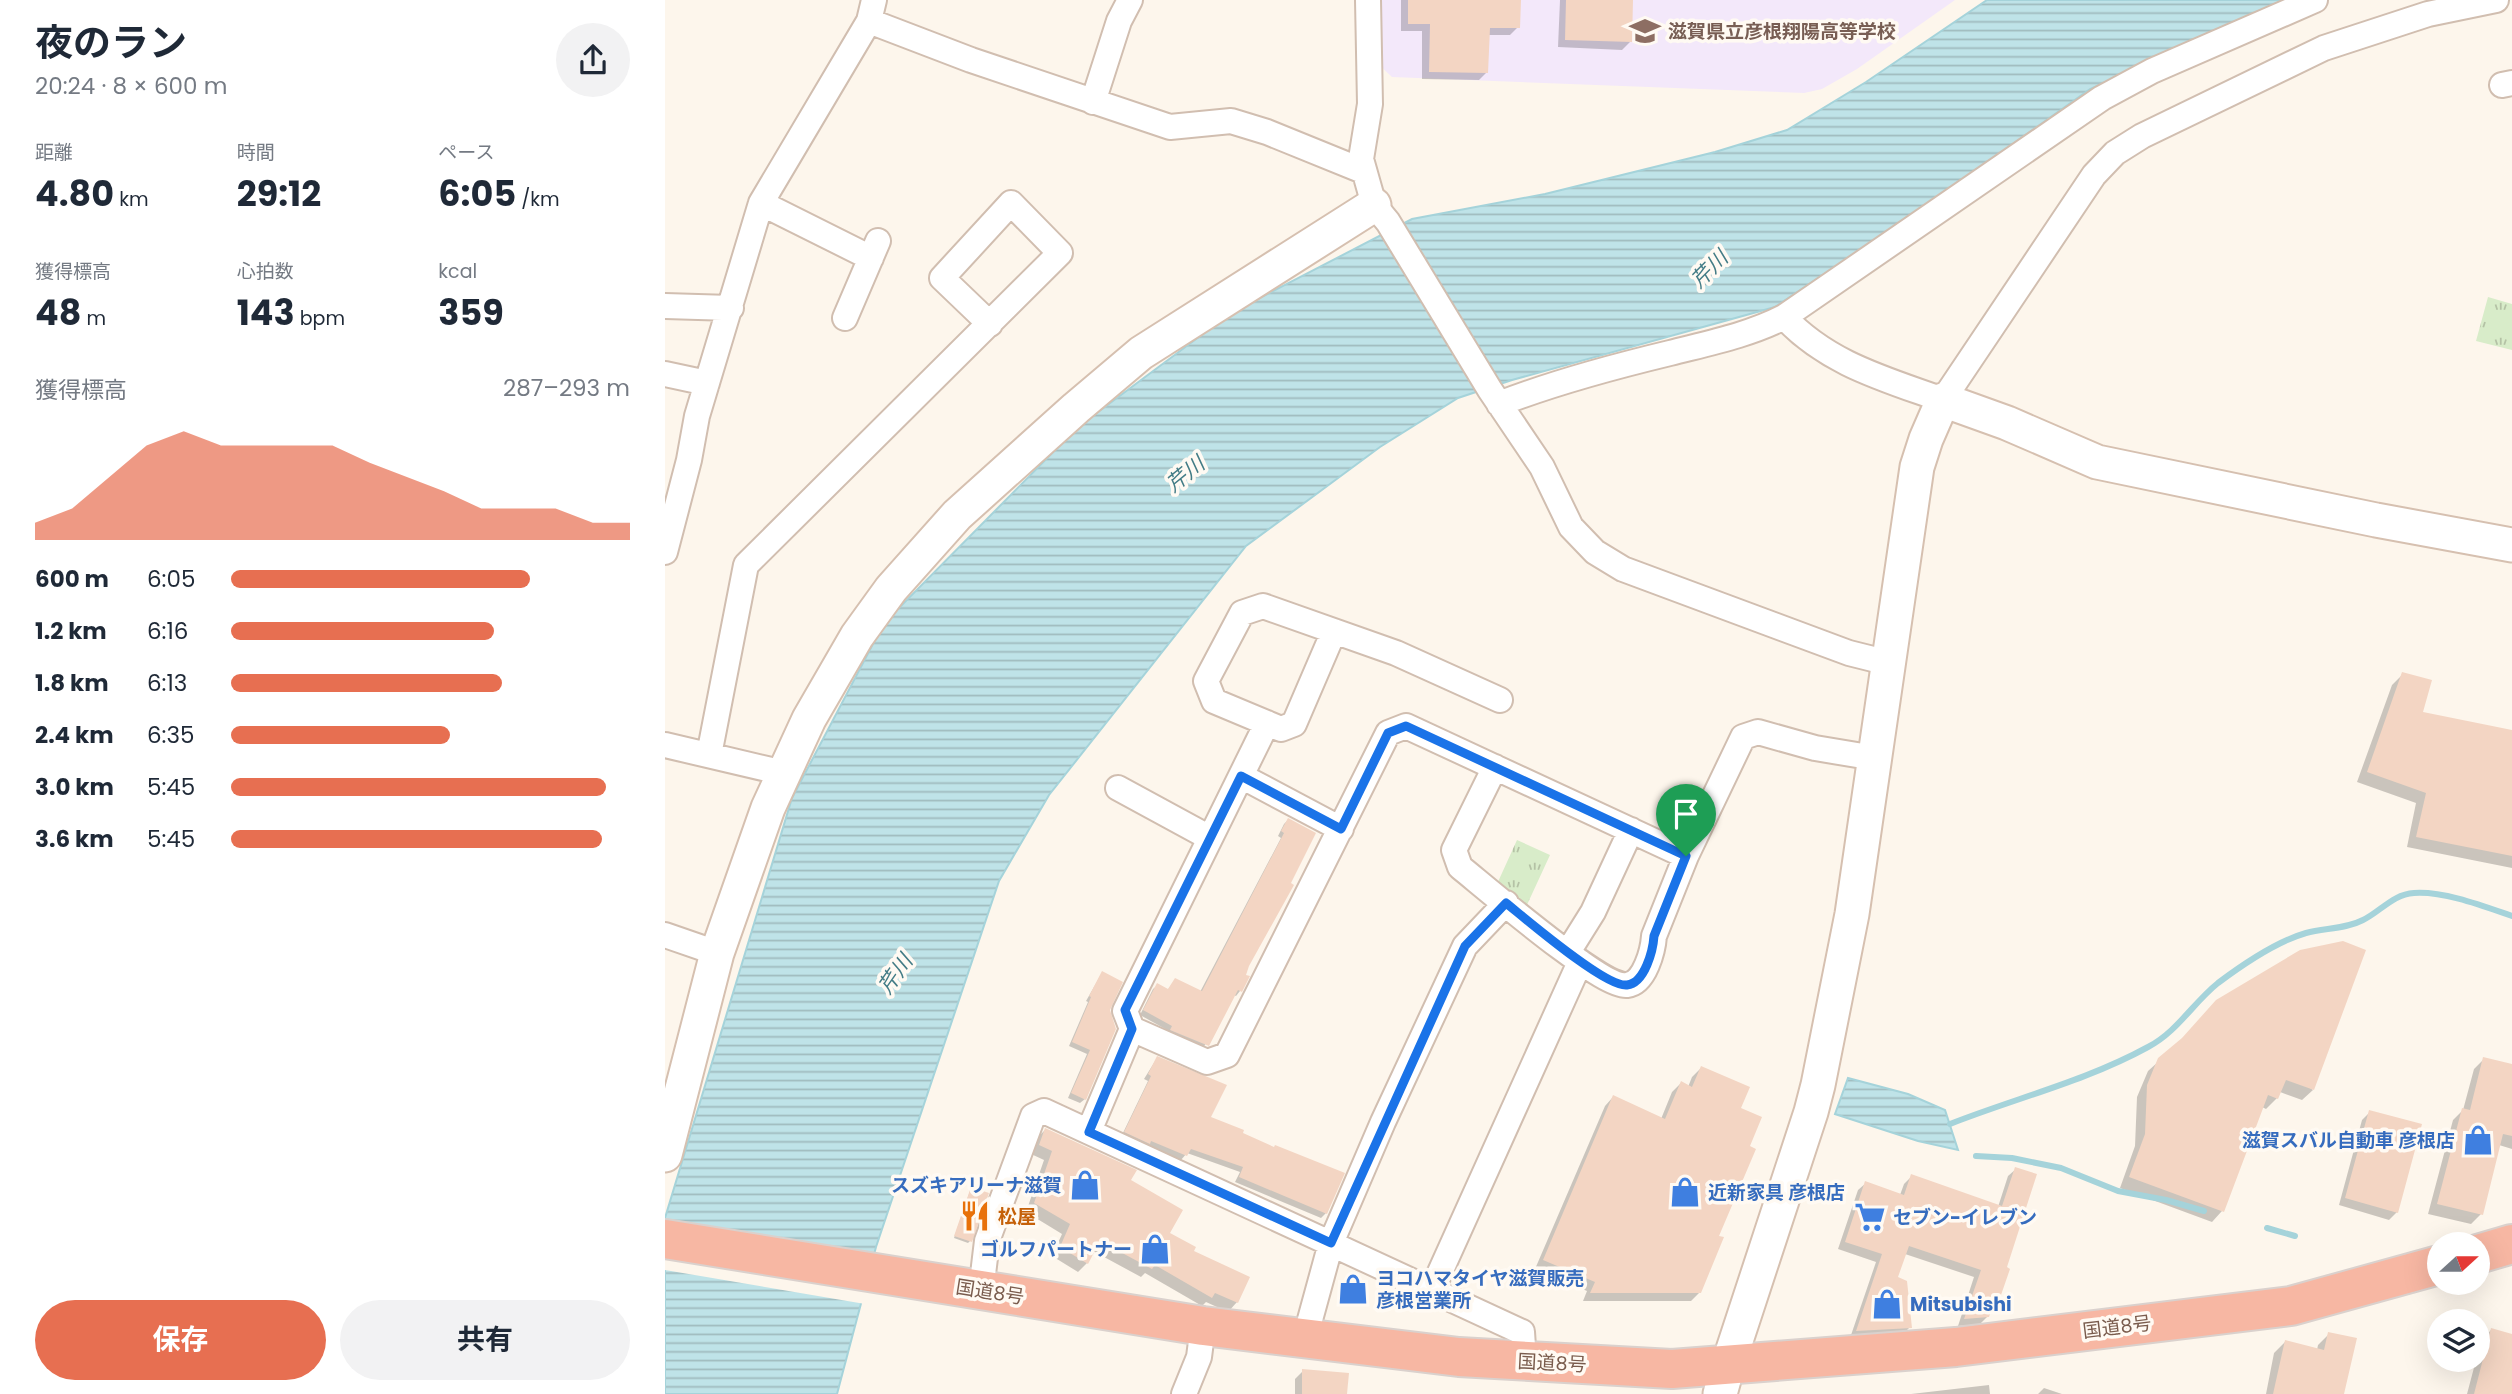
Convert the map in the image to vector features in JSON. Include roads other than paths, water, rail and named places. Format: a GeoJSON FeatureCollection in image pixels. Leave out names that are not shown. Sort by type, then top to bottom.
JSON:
{"type":"FeatureCollection","features":[{"type":"Feature","properties":{"kind":"highway","name":"国道8号"},"geometry":{"type":"LineString","coordinates":[[665,1238],[1203,1326],[1459,1357],[1672,1369],[1724,1379],[1956,1347],[2291,1306],[2427,1268]]}},
{"type":"Feature","properties":{"kind":"highway"},"geometry":{"type":"LineString","coordinates":[[2490,1250],[2512,1244]]}},
{"type":"Feature","properties":{"kind":"street"},"geometry":{"type":"LineString","coordinates":[[1093,102],[1119,21],[1130,0]]}},
{"type":"Feature","properties":{"kind":"street"},"geometry":{"type":"LineString","coordinates":[[1368,0],[1370,104],[1362,144],[1363,171],[1381,213],[1495,397],[1542,467],[1571,527],[1604,558],[1623,569],[1849,653],[1889,663]]}},
{"type":"Feature","properties":{"kind":"street"},"geometry":{"type":"LineString","coordinates":[[1495,397],[1535,390],[1740,334],[1784,317],[2102,98],[2152,71],[2315,0]]}},
{"type":"Feature","properties":{"kind":"street"},"geometry":{"type":"LineString","coordinates":[[1724,1379],[1814,1098],[1852,914],[1917,467],[1943,400],[2087,185],[2115,153],[2142,136],[2324,48],[2428,14],[2496,0]]}},
{"type":"Feature","properties":{"kind":"street"},"geometry":{"type":"LineString","coordinates":[[665,552],[689,460],[697,416],[761,203],[871,11],[1093,102],[1170,127],[1231,121],[1266,132],[1363,171]]}},
{"type":"Feature","properties":{"kind":"street"},"geometry":{"type":"LineString","coordinates":[[761,203],[875,250],[845,318]]}},
{"type":"Feature","properties":{"kind":"street"},"geometry":{"type":"LineString","coordinates":[[709,755],[746,565],[990,324],[1060,253],[1011,203],[942,278],[990,324]]}},
{"type":"Feature","properties":{"kind":"street"},"geometry":{"type":"LineString","coordinates":[[665,1155],[717,953],[749,857],[809,719],[857,636],[891,589],[957,515],[1076,408],[1141,354],[1381,213]]}},
{"type":"Feature","properties":{"kind":"street"},"geometry":{"type":"LineString","coordinates":[[665,306],[731,308]]}},
{"type":"Feature","properties":{"kind":"street"},"geometry":{"type":"LineString","coordinates":[[1784,317],[1802,336],[1849,366],[2007,422],[2097,462],[2376,520],[2512,545]]}},
{"type":"Feature","properties":{"kind":"street"},"geometry":{"type":"LineString","coordinates":[[665,374],[707,383]]}},
{"type":"Feature","properties":{"kind":"street"},"geometry":{"type":"LineString","coordinates":[[1334,631],[1294,724],[1281,729],[1214,701],[1206,681],[1242,614],[1263,606],[1356,637],[1500,700]]}},
{"type":"Feature","properties":{"kind":"street"},"geometry":{"type":"LineString","coordinates":[[1089,1132],[1132,1029],[1125,1010],[1267,723]]}},
{"type":"Feature","properties":{"kind":"street"},"geometry":{"type":"LineString","coordinates":[[1132,1029],[1207,1062],[1227,1055],[1388,733],[1406,726],[1686,856]]}},
{"type":"Feature","properties":{"kind":"street"},"geometry":{"type":"LineString","coordinates":[[1495,767],[1454,850],[1460,867],[1574,957],[1619,985],[1633,984],[1639,978],[1653,949],[1654,936],[1686,856],[1743,737],[1758,732],[1815,748],[1875,758]]}},
{"type":"Feature","properties":{"kind":"street"},"geometry":{"type":"LineString","coordinates":[[665,745],[784,773]]}},
{"type":"Feature","properties":{"kind":"street"},"geometry":{"type":"LineString","coordinates":[[1241,776],[1341,829]]}},
{"type":"Feature","properties":{"kind":"street"},"geometry":{"type":"LineString","coordinates":[[1118,788],[1210,838]]}},
{"type":"Feature","properties":{"kind":"street"},"geometry":{"type":"LineString","coordinates":[[1432,1290],[1593,912],[1631,830]]}},
{"type":"Feature","properties":{"kind":"street"},"geometry":{"type":"LineString","coordinates":[[1305,1338],[1331,1243],[1465,946],[1506,903]]}},
{"type":"Feature","properties":{"kind":"street"},"geometry":{"type":"LineString","coordinates":[[665,935],[717,953]]}},
{"type":"Feature","properties":{"kind":"street"},"geometry":{"type":"LineString","coordinates":[[981,1291],[988,1241],[1033,1116],[1044,1111],[1522,1332],[1524,1361]]}},
{"type":"Feature","properties":{"kind":"street"},"geometry":{"type":"LineString","coordinates":[[1184,1394],[1199,1357],[1203,1326]]}},
{"type":"Feature","properties":{"kind":"water","name":"芹川"},"geometry":{"type":"Polygon","coordinates":[[[1987,0],[2285,0],[2090,89],[1919,211],[1775,307],[1512,380],[1458,398],[1380,447],[1246,546],[1049,795],[999,881],[876,1247],[837,1394],[665,1394],[665,1218],[792,798],[884,623],[1078,427],[1231,313],[1412,219],[1545,194],[1715,152],[1787,130],[1866,82],[1987,0]]]}},
{"type":"Feature","properties":{"kind":"water"},"geometry":{"type":"Polygon","coordinates":[[[1848,1078],[1908,1094],[1945,1110],[1958,1150],[1918,1141],[1835,1114],[1848,1078]]]}},
{"type":"Feature","properties":{"kind":"waterway"},"geometry":{"type":"LineString","coordinates":[[1950,1124],[2100,1070],[2148,1047],[2176,1025],[2218,983],[2261,954],[2306,933],[2356,923],[2406,894],[2438,894],[2512,916]]}},
{"type":"Feature","properties":{"kind":"waterway"},"geometry":{"type":"LineString","coordinates":[[1976,1156],[2012,1158],[2061,1168],[2118,1191],[2166,1200],[2204,1211]]}},
{"type":"Feature","properties":{"kind":"waterway"},"geometry":{"type":"LineString","coordinates":[[2267,1228],[2295,1236]]}},
{"type":"Feature","properties":{"kind":"place","name":"滋賀県立彦根翔陽高等学校"},"geometry":{"type":"Point","coordinates":[1645,31]}},
{"type":"Feature","properties":{"kind":"place","name":"滋賀スバル自動車 彦根店"},"geometry":{"type":"Point","coordinates":[2478,1140]}},
{"type":"Feature","properties":{"kind":"place","name":"スズキアリーナ滋賀"},"geometry":{"type":"Point","coordinates":[1085,1185]}},
{"type":"Feature","properties":{"kind":"place","name":"近新家具 彦根店"},"geometry":{"type":"Point","coordinates":[1685,1192]}},
{"type":"Feature","properties":{"kind":"place","name":"松屋"},"geometry":{"type":"Point","coordinates":[975,1216]}},
{"type":"Feature","properties":{"kind":"place","name":"セブン-イレブン"},"geometry":{"type":"Point","coordinates":[1870,1217]}},
{"type":"Feature","properties":{"kind":"place","name":"ゴルフパートナー"},"geometry":{"type":"Point","coordinates":[1155,1249]}},
{"type":"Feature","properties":{"kind":"place","name":"ヨコハマタイヤ滋賀販売 彦根営業所"},"geometry":{"type":"Point","coordinates":[1353,1289]}},
{"type":"Feature","properties":{"kind":"place","name":"Mitsubishi"},"geometry":{"type":"Point","coordinates":[1887,1304]}}]}
